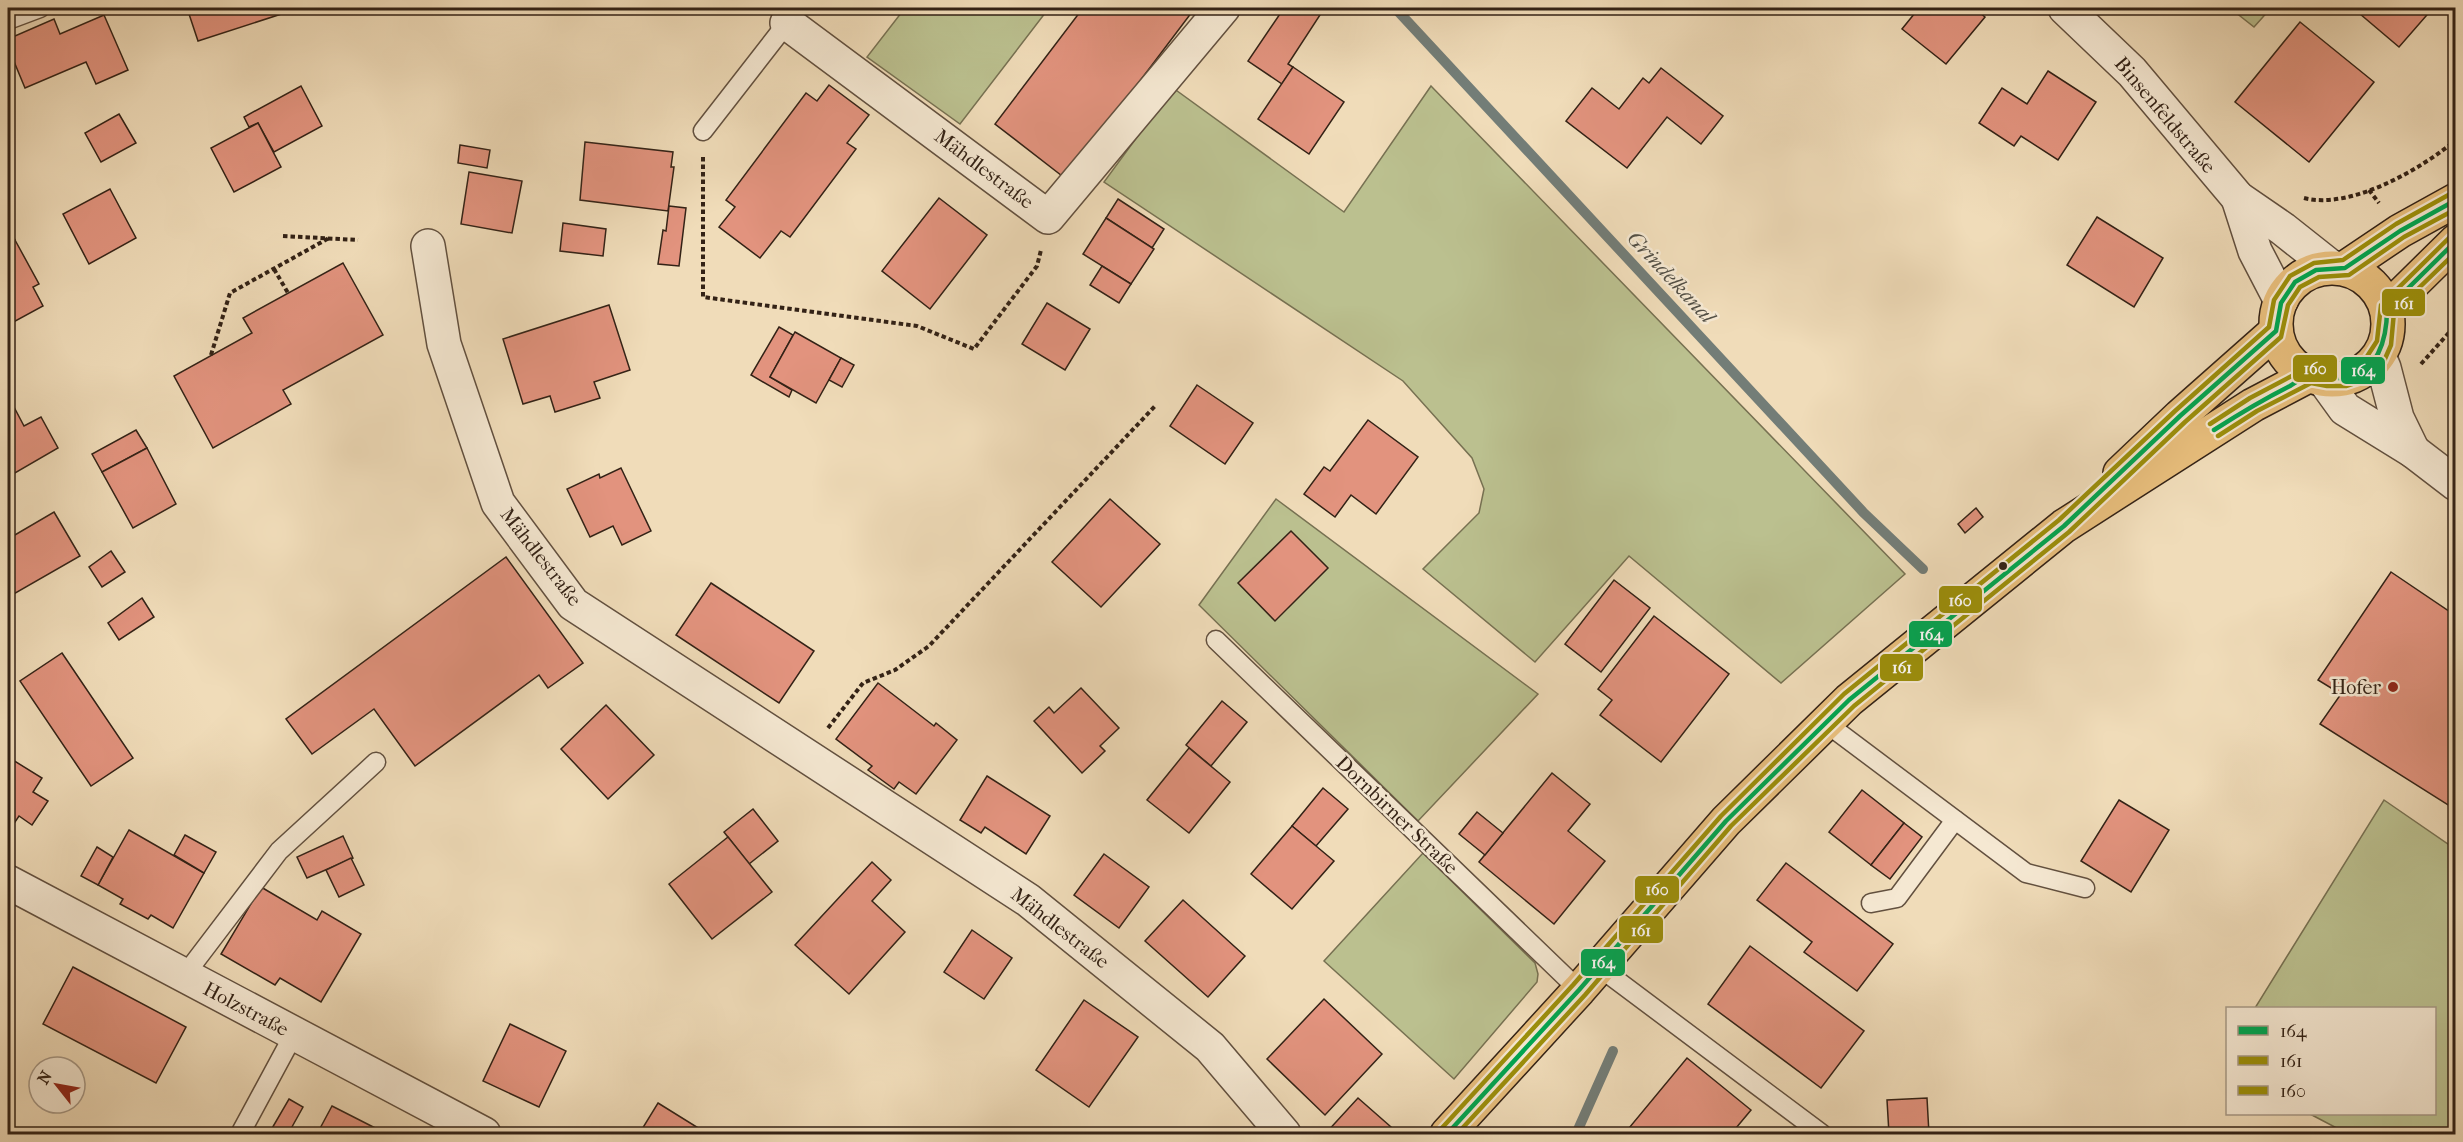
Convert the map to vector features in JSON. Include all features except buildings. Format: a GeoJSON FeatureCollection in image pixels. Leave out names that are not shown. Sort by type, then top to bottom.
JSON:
{"type":"FeatureCollection","features":[{"type":"Feature","properties":{"kind":"main road"},"geometry":{"type":"LineString","coordinates":[[2338,268],[2456,200]]}},
{"type":"Feature","properties":{"kind":"main road"},"geometry":{"type":"LineString","coordinates":[[2387,309],[2456,242]]}},
{"type":"Feature","properties":{"kind":"main road"},"geometry":{"type":"LineString","coordinates":[[1447,1134],[1589,978],[1726,821],[1849,700],[2064,526],[2180,416],[2278,316],[2293,283],[2310,271],[2338,268],[2364,276],[2379,291],[2387,309],[2389,329],[2379,356],[2368,369],[2339,380],[2317,378],[2294,365],[2282,350],[2278,316]]}},
{"type":"Feature","properties":{"kind":"main road"},"geometry":{"type":"LineString","coordinates":[[2064,526],[2253,405],[2317,378]]}},
{"type":"Feature","properties":{"kind":"street","name":"Mähdlestraße"},"geometry":{"type":"LineString","coordinates":[[787,23],[1048,217],[1223,8]]}},
{"type":"Feature","properties":{"kind":"street","name":"Binsenfeldstraße"},"geometry":{"type":"LineString","coordinates":[[2065,8],[2133,72],[2238,198],[2338,268]]}},
{"type":"Feature","properties":{"kind":"street","name":"Binsenfeldstraße"},"geometry":{"type":"LineString","coordinates":[[2238,198],[2278,316]]}},
{"type":"Feature","properties":{"kind":"street","name":"Mähdlestraße"},"geometry":{"type":"LineString","coordinates":[[428,246],[444,344],[498,502],[573,604],[1028,900],[1210,1047],[1284,1134]]}},
{"type":"Feature","properties":{"kind":"street"},"geometry":{"type":"LineString","coordinates":[[2379,356],[2397,418],[2413,451]]}},
{"type":"Feature","properties":{"kind":"street"},"geometry":{"type":"LineString","coordinates":[[2317,378],[2345,409],[2413,451],[2456,484]]}},
{"type":"Feature","properties":{"kind":"street","name":"Holzstraße"},"geometry":{"type":"LineString","coordinates":[[8,882],[484,1134]]}},
{"type":"Feature","properties":{"kind":"lane"},"geometry":{"type":"LineString","coordinates":[[8,20],[40,8]]}},
{"type":"Feature","properties":{"kind":"lane"},"geometry":{"type":"LineString","coordinates":[[703,131],[787,23]]}},
{"type":"Feature","properties":{"kind":"lane","name":"Dornbirner Straße"},"geometry":{"type":"LineString","coordinates":[[1216,640],[1589,978],[1822,1134]]}},
{"type":"Feature","properties":{"kind":"lane"},"geometry":{"type":"LineString","coordinates":[[1826,723],[2026,873],[2085,888]]}},
{"type":"Feature","properties":{"kind":"lane"},"geometry":{"type":"LineString","coordinates":[[184,976],[279,851],[376,762]]}},
{"type":"Feature","properties":{"kind":"lane"},"geometry":{"type":"LineString","coordinates":[[1871,903],[1897,898],[1955,820]]}},
{"type":"Feature","properties":{"kind":"lane"},"geometry":{"type":"LineString","coordinates":[[240,1134],[294,1034]]}},
{"type":"Feature","properties":{"kind":"path"},"geometry":{"type":"LineString","coordinates":[[703,131],[703,297],[916,326],[974,349],[1037,266],[1048,217]]}},
{"type":"Feature","properties":{"kind":"path"},"geometry":{"type":"LineString","coordinates":[[2309,199],[2332,200],[2406,175],[2435,157],[2456,140]]}},
{"type":"Feature","properties":{"kind":"path"},"geometry":{"type":"LineString","coordinates":[[283,236],[358,240]]}},
{"type":"Feature","properties":{"kind":"path"},"geometry":{"type":"LineString","coordinates":[[211,355],[230,293],[329,238]]}},
{"type":"Feature","properties":{"kind":"path"},"geometry":{"type":"LineString","coordinates":[[274,269],[288,293]]}},
{"type":"Feature","properties":{"kind":"path"},"geometry":{"type":"LineString","coordinates":[[2419,365],[2454,327],[2456,321]]}},
{"type":"Feature","properties":{"kind":"path"},"geometry":{"type":"LineString","coordinates":[[807,756],[863,682],[895,670],[929,646],[1156,405]]}},
{"type":"Feature","properties":{"kind":"green space"},"geometry":{"type":"Polygon","coordinates":[[[905,8],[1049,8],[960,124],[867,57],[905,8]]]}},
{"type":"Feature","properties":{"kind":"green space"},"geometry":{"type":"Polygon","coordinates":[[[2230,8],[2271,8],[2254,27],[2230,8]]]}},
{"type":"Feature","properties":{"kind":"green space"},"geometry":{"type":"Polygon","coordinates":[[[1431,86],[1905,574],[1781,683],[1629,556],[1535,662],[1423,569],[1479,513],[1484,489],[1472,458],[1403,381],[1104,182],[1173,88],[1344,212],[1431,86]]]}},
{"type":"Feature","properties":{"kind":"green space"},"geometry":{"type":"Polygon","coordinates":[[[1276,499],[1538,694],[1418,821],[1199,605],[1276,499]]]}},
{"type":"Feature","properties":{"kind":"green space"},"geometry":{"type":"Polygon","coordinates":[[[2384,800],[2455,849],[2455,1134],[2348,1134],[2312,1115],[2436,1115],[2436,1007],[2256,1007],[2384,800]]]}},
{"type":"Feature","properties":{"kind":"green space"},"geometry":{"type":"Polygon","coordinates":[[[1423,853],[1535,963],[1538,974],[1537,982],[1454,1079],[1324,961],[1423,853]]]}},
{"type":"Feature","properties":{"kind":"waterway","name":"Grindelkanal"},"geometry":{"type":"LineString","coordinates":[[1395,8],[1863,512],[1923,569]]}},
{"type":"Feature","properties":{"kind":"waterway","name":"Grindelkanal"},"geometry":{"type":"LineString","coordinates":[[1576,1134],[1613,1051]]}},
{"type":"Feature","properties":{"kind":"transit line","name":"160"},"geometry":{"type":"LineString","coordinates":[[1441,1129],[1573,985],[1721,816],[1844,694],[2059,520],[2269,327],[2274,300],[2290,276],[2314,263],[2343,260],[2396,224],[2452,193]]}},
{"type":"Feature","properties":{"kind":"transit line","name":"164"},"geometry":{"type":"LineString","coordinates":[[1447,1134],[1579,990],[1726,821],[1849,700],[2064,526],[2180,416],[2276,331],[2281,303],[2295,282],[2316,270],[2345,268],[2400,231],[2456,200]]}},
{"type":"Feature","properties":{"kind":"transit line","name":"161"},"geometry":{"type":"LineString","coordinates":[[1457,1134],[1585,995],[1731,826],[1854,706],[2069,532],[2185,422],[2281,337],[2288,305],[2300,287],[2319,277],[2349,275],[2404,237],[2456,209]]}},
{"type":"Feature","properties":{"kind":"transit line","name":"160"},"geometry":{"type":"LineString","coordinates":[[2210,424],[2250,398],[2307,368],[2343,371],[2364,361],[2377,341],[2381,305],[2451,236]]}},
{"type":"Feature","properties":{"kind":"transit line","name":"164"},"geometry":{"type":"LineString","coordinates":[[2214,430],[2302,378],[2314,375],[2342,378],[2364,370],[2378,354],[2385,332],[2387,309],[2456,241]]}},
{"type":"Feature","properties":{"kind":"transit line","name":"161"},"geometry":{"type":"LineString","coordinates":[[2218,436],[2257,411],[2311,383],[2346,386],[2374,373],[2384,361],[2391,345],[2394,312],[2456,252]]}},
{"type":"Feature","properties":{"kind":"place","name":"Hofer"},"geometry":{"type":"Point","coordinates":[2393,687]}}]}
